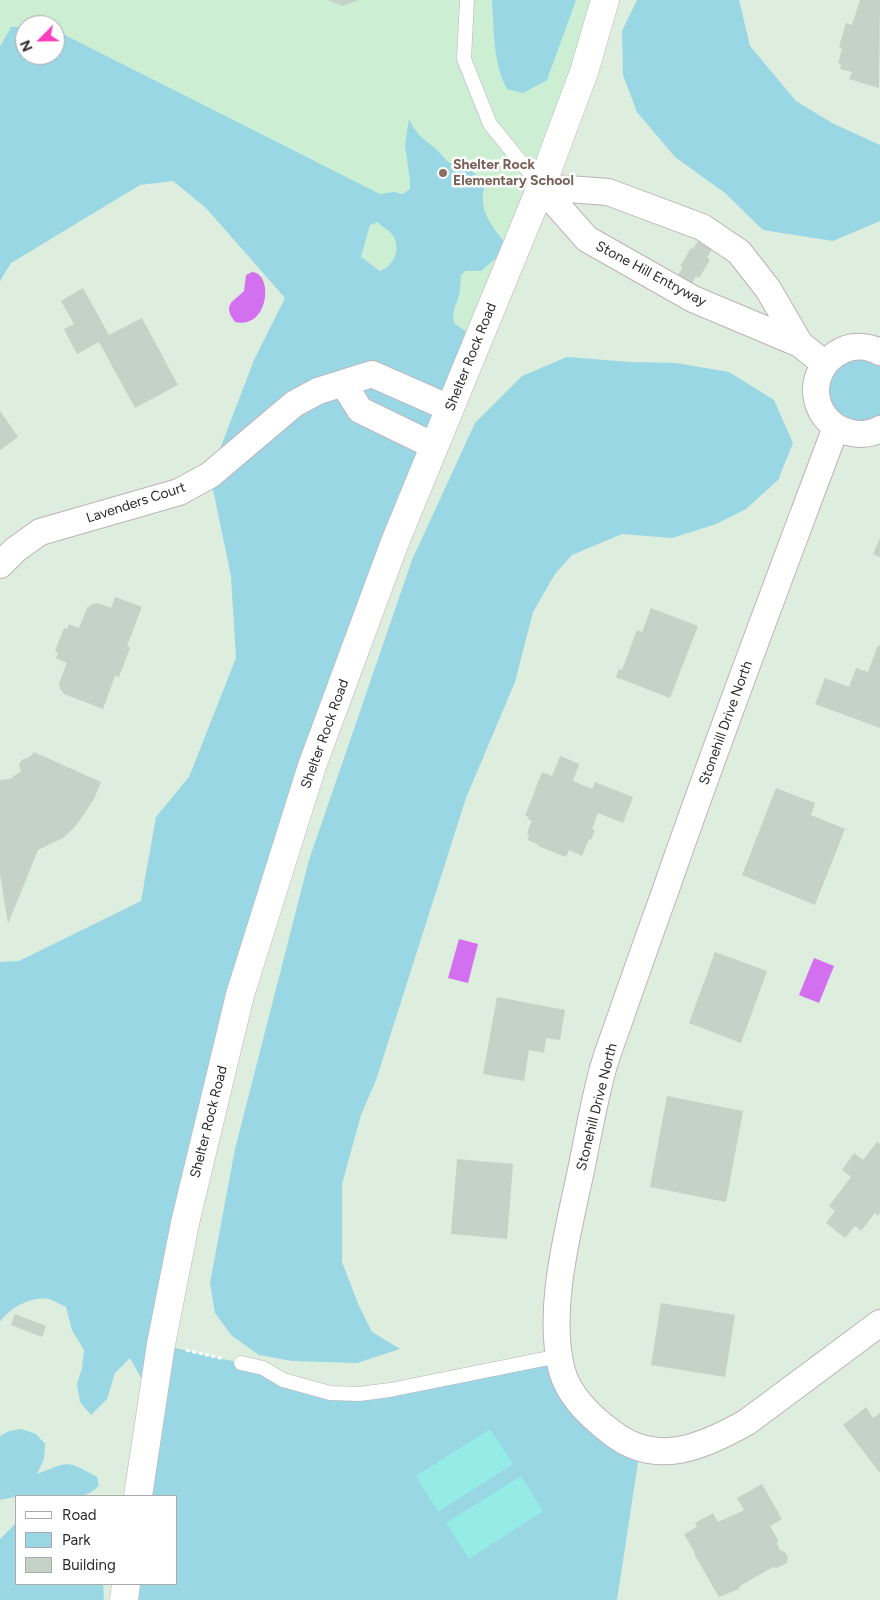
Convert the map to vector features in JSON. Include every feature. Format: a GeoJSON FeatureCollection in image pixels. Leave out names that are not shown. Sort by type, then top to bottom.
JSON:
{"type":"FeatureCollection","features":[{"type":"Feature","properties":{"kind":"main road","name":"Shelter Rock Road"},"geometry":{"type":"LineString","coordinates":[[138,1495],[161,1344],[184,1223],[240,995],[312,766],[395,542],[541,187],[584,72],[605,0]]}},
{"type":"Feature","properties":{"kind":"main road"},"geometry":{"type":"LineString","coordinates":[[124,1600],[126,1585]]}},
{"type":"Feature","properties":{"kind":"street","name":"Stone Hill Entryway"},"geometry":{"type":"LineString","coordinates":[[541,187],[586,239],[693,299],[800,344],[825,364]]}},
{"type":"Feature","properties":{"kind":"street","name":"Stone Hill Entryway"},"geometry":{"type":"LineString","coordinates":[[541,187],[608,192],[702,227],[739,252],[768,289],[800,344]]}},
{"type":"Feature","properties":{"kind":"street"},"geometry":{"type":"LineString","coordinates":[[879,349],[849,348],[835,354],[825,364],[818,377],[816,391],[818,405],[825,418],[836,427],[848,433],[863,434],[880,429]]}},
{"type":"Feature","properties":{"kind":"street","name":"Lavenders Court"},"geometry":{"type":"LineString","coordinates":[[0,565],[15,550],[40,532],[179,492],[210,475],[294,404],[318,391],[372,374],[449,408]]}},
{"type":"Feature","properties":{"kind":"street"},"geometry":{"type":"LineString","coordinates":[[343,383],[360,410],[434,446]]}},
{"type":"Feature","properties":{"kind":"street","name":"Stonehill Drive North"},"geometry":{"type":"LineString","coordinates":[[836,427],[691,818],[604,1065],[562,1262],[557,1323],[559,1356],[563,1374],[575,1396],[592,1416],[614,1435],[640,1449],[658,1452],[699,1446],[746,1422],[880,1323]]}},
{"type":"Feature","properties":{"kind":"lane"},"geometry":{"type":"LineString","coordinates":[[467,0],[464,59],[490,124],[541,187]]}},
{"type":"Feature","properties":{"kind":"lane"},"geometry":{"type":"LineString","coordinates":[[241,1363],[263,1368],[284,1380],[330,1394],[359,1394],[390,1390],[559,1356]]}},
{"type":"Feature","properties":{"kind":"path"},"geometry":{"type":"LineString","coordinates":[[161,1344],[241,1363]]}},
{"type":"Feature","properties":{"kind":"shaded area","name":"Shelter Rock Elementary School"},"geometry":{"type":"Polygon","coordinates":[[[0,0],[605,0],[478,340],[361,257],[380,194],[65,35],[65,15],[15,15],[15,27],[11,27],[0,47],[0,0]]]}},
{"type":"Feature","properties":{"kind":"shaded area"},"geometry":{"type":"Polygon","coordinates":[[[252,272],[259,275],[263,281],[265,290],[261,310],[255,318],[246,322],[235,322],[229,311],[230,304],[244,291],[246,275],[252,272]]]}},
{"type":"Feature","properties":{"kind":"shaded area"},"geometry":{"type":"Polygon","coordinates":[[[459,939],[478,944],[468,983],[448,978],[459,939]]]}},
{"type":"Feature","properties":{"kind":"shaded area"},"geometry":{"type":"Polygon","coordinates":[[[814,958],[834,966],[819,1003],[799,995],[814,958]]]}},
{"type":"Feature","properties":{"kind":"shaded area"},"geometry":{"type":"Polygon","coordinates":[[[490,1429],[513,1464],[438,1512],[416,1476],[490,1429]]]}},
{"type":"Feature","properties":{"kind":"shaded area"},"geometry":{"type":"Polygon","coordinates":[[[521,1476],[543,1511],[469,1559],[446,1523],[521,1476]]]}},
{"type":"Feature","properties":{"kind":"green space"},"geometry":{"type":"Polygon","coordinates":[[[492,0],[576,0],[547,80],[523,93],[507,89],[502,79],[495,46],[492,0]]]}},
{"type":"Feature","properties":{"kind":"green space"},"geometry":{"type":"Polygon","coordinates":[[[637,0],[739,0],[750,46],[796,101],[832,123],[880,145],[880,221],[833,241],[763,230],[725,193],[675,157],[637,112],[623,75],[622,31],[637,0]]]}},
{"type":"Feature","properties":{"kind":"green space"},"geometry":{"type":"Polygon","coordinates":[[[11,27],[15,27],[15,65],[65,65],[65,35],[380,194],[394,192],[403,194],[410,189],[405,145],[409,119],[420,136],[447,161],[471,170],[484,188],[483,204],[487,217],[504,242],[501,254],[481,271],[465,271],[461,275],[460,292],[454,313],[454,323],[478,340],[312,766],[162,1345],[263,1368],[330,1393],[559,1356],[563,1374],[640,1449],[617,1600],[124,1600],[126,1585],[178,1585],[178,1495],[138,1495],[151,1396],[130,1358],[115,1373],[107,1399],[91,1415],[80,1402],[77,1384],[82,1368],[84,1350],[72,1330],[66,1307],[48,1299],[34,1300],[14,1308],[0,1322],[0,962],[19,961],[141,901],[156,817],[189,777],[236,658],[231,576],[210,475],[254,360],[285,298],[206,208],[173,181],[140,185],[11,263],[0,281],[0,47],[11,27]],[[378,222],[370,225],[361,257],[380,271],[390,265],[397,249],[394,237],[378,222]]]}},
{"type":"Feature","properties":{"kind":"green space"},"geometry":{"type":"Polygon","coordinates":[[[880,352],[880,429],[836,427],[818,377],[825,364],[880,352]]]}},
{"type":"Feature","properties":{"kind":"green space"},"geometry":{"type":"Polygon","coordinates":[[[567,357],[630,362],[676,363],[729,372],[774,400],[793,443],[778,480],[746,509],[716,524],[672,538],[622,534],[572,555],[555,574],[533,612],[515,682],[466,798],[376,1080],[361,1115],[342,1184],[342,1262],[359,1306],[372,1332],[400,1349],[357,1363],[292,1361],[259,1355],[232,1336],[215,1313],[210,1283],[235,1149],[309,860],[412,560],[475,423],[522,376],[567,357]]]}},
{"type":"Feature","properties":{"kind":"green space"},"geometry":{"type":"Polygon","coordinates":[[[21,1429],[36,1434],[45,1444],[44,1459],[37,1474],[67,1464],[79,1467],[97,1477],[99,1485],[84,1495],[15,1495],[15,1497],[0,1500],[0,1436],[9,1431],[21,1429]]]}},
{"type":"Feature","properties":{"kind":"green space"},"geometry":{"type":"Polygon","coordinates":[[[15,1524],[15,1585],[103,1585],[104,1600],[0,1600],[0,1539],[15,1524]]]}},
{"type":"Feature","properties":{"kind":"building"},"geometry":{"type":"Polygon","coordinates":[[[327,0],[359,0],[342,6],[327,0]]]}},
{"type":"Feature","properties":{"kind":"building"},"geometry":{"type":"Polygon","coordinates":[[[860,0],[880,0],[879,88],[849,79],[852,72],[840,69],[841,64],[838,63],[842,49],[839,47],[846,23],[852,25],[860,0]]]}},
{"type":"Feature","properties":{"kind":"building"},"geometry":{"type":"Polygon","coordinates":[[[702,235],[716,243],[707,258],[710,260],[699,278],[696,276],[689,288],[675,280],[683,267],[680,266],[702,235]]]}},
{"type":"Feature","properties":{"kind":"building"},"geometry":{"type":"Polygon","coordinates":[[[83,288],[109,335],[142,318],[178,385],[135,408],[99,342],[77,354],[64,329],[74,324],[61,301],[83,288]]]}},
{"type":"Feature","properties":{"kind":"building"},"geometry":{"type":"Polygon","coordinates":[[[0,411],[18,437],[0,450],[0,411]]]}},
{"type":"Feature","properties":{"kind":"building"},"geometry":{"type":"Polygon","coordinates":[[[880,538],[880,557],[873,554],[880,538]]]}},
{"type":"Feature","properties":{"kind":"building"},"geometry":{"type":"Polygon","coordinates":[[[115,597],[142,607],[127,646],[130,648],[119,677],[115,676],[103,709],[64,694],[60,689],[59,683],[67,663],[56,658],[58,653],[55,651],[64,628],[67,629],[69,624],[79,628],[87,608],[92,604],[98,603],[111,608],[115,597]]]}},
{"type":"Feature","properties":{"kind":"building"},"geometry":{"type":"Polygon","coordinates":[[[651,608],[698,626],[670,698],[616,677],[619,669],[622,670],[637,630],[642,632],[651,608]]]}},
{"type":"Feature","properties":{"kind":"building"},"geometry":{"type":"Polygon","coordinates":[[[878,645],[880,646],[880,728],[815,704],[825,678],[849,687],[856,668],[868,672],[878,645]]]}},
{"type":"Feature","properties":{"kind":"building"},"geometry":{"type":"Polygon","coordinates":[[[34,752],[101,782],[94,799],[75,827],[63,838],[38,850],[8,924],[0,874],[0,780],[10,779],[21,771],[19,764],[34,752]]]}},
{"type":"Feature","properties":{"kind":"building"},"geometry":{"type":"Polygon","coordinates":[[[560,756],[579,764],[573,781],[592,789],[595,782],[633,797],[623,823],[598,813],[592,829],[595,830],[582,856],[569,850],[566,857],[528,840],[529,835],[527,834],[531,822],[534,822],[525,816],[542,772],[552,776],[560,756]]]}},
{"type":"Feature","properties":{"kind":"building"},"geometry":{"type":"Polygon","coordinates":[[[776,788],[815,803],[811,815],[845,829],[815,905],[742,875],[776,788]]]}},
{"type":"Feature","properties":{"kind":"building"},"geometry":{"type":"Polygon","coordinates":[[[715,952],[767,971],[741,1043],[689,1023],[715,952]]]}},
{"type":"Feature","properties":{"kind":"building"},"geometry":{"type":"Polygon","coordinates":[[[497,997],[565,1010],[560,1040],[546,1038],[544,1053],[529,1050],[524,1081],[483,1074],[497,997]]]}},
{"type":"Feature","properties":{"kind":"building"},"geometry":{"type":"Polygon","coordinates":[[[667,1096],[743,1111],[726,1202],[650,1187],[667,1096]]]}},
{"type":"Feature","properties":{"kind":"building"},"geometry":{"type":"Polygon","coordinates":[[[877,1142],[880,1144],[880,1213],[878,1216],[875,1213],[861,1231],[855,1226],[845,1238],[826,1223],[835,1211],[829,1206],[851,1177],[842,1170],[854,1153],[863,1160],[877,1142]]]}},
{"type":"Feature","properties":{"kind":"building"},"geometry":{"type":"Polygon","coordinates":[[[457,1159],[513,1164],[507,1239],[451,1234],[457,1159]]]}},
{"type":"Feature","properties":{"kind":"building"},"geometry":{"type":"Polygon","coordinates":[[[661,1303],[735,1315],[725,1377],[651,1365],[661,1303]]]}},
{"type":"Feature","properties":{"kind":"building"},"geometry":{"type":"Polygon","coordinates":[[[15,1314],[46,1326],[42,1337],[11,1325],[15,1314]]]}},
{"type":"Feature","properties":{"kind":"building"},"geometry":{"type":"Polygon","coordinates":[[[866,1407],[873,1418],[880,1413],[880,1473],[843,1425],[866,1407]]]}},
{"type":"Feature","properties":{"kind":"building"},"geometry":{"type":"Polygon","coordinates":[[[762,1484],[782,1519],[770,1526],[778,1540],[777,1544],[780,1550],[785,1552],[788,1557],[787,1563],[777,1568],[773,1567],[740,1586],[739,1589],[719,1597],[684,1534],[697,1527],[695,1523],[713,1513],[718,1522],[744,1510],[737,1498],[762,1484]]]}},
{"type":"Feature","properties":{"kind":"place","name":"Shelter Rock Elementary School"},"geometry":{"type":"Point","coordinates":[443,173]}}]}
